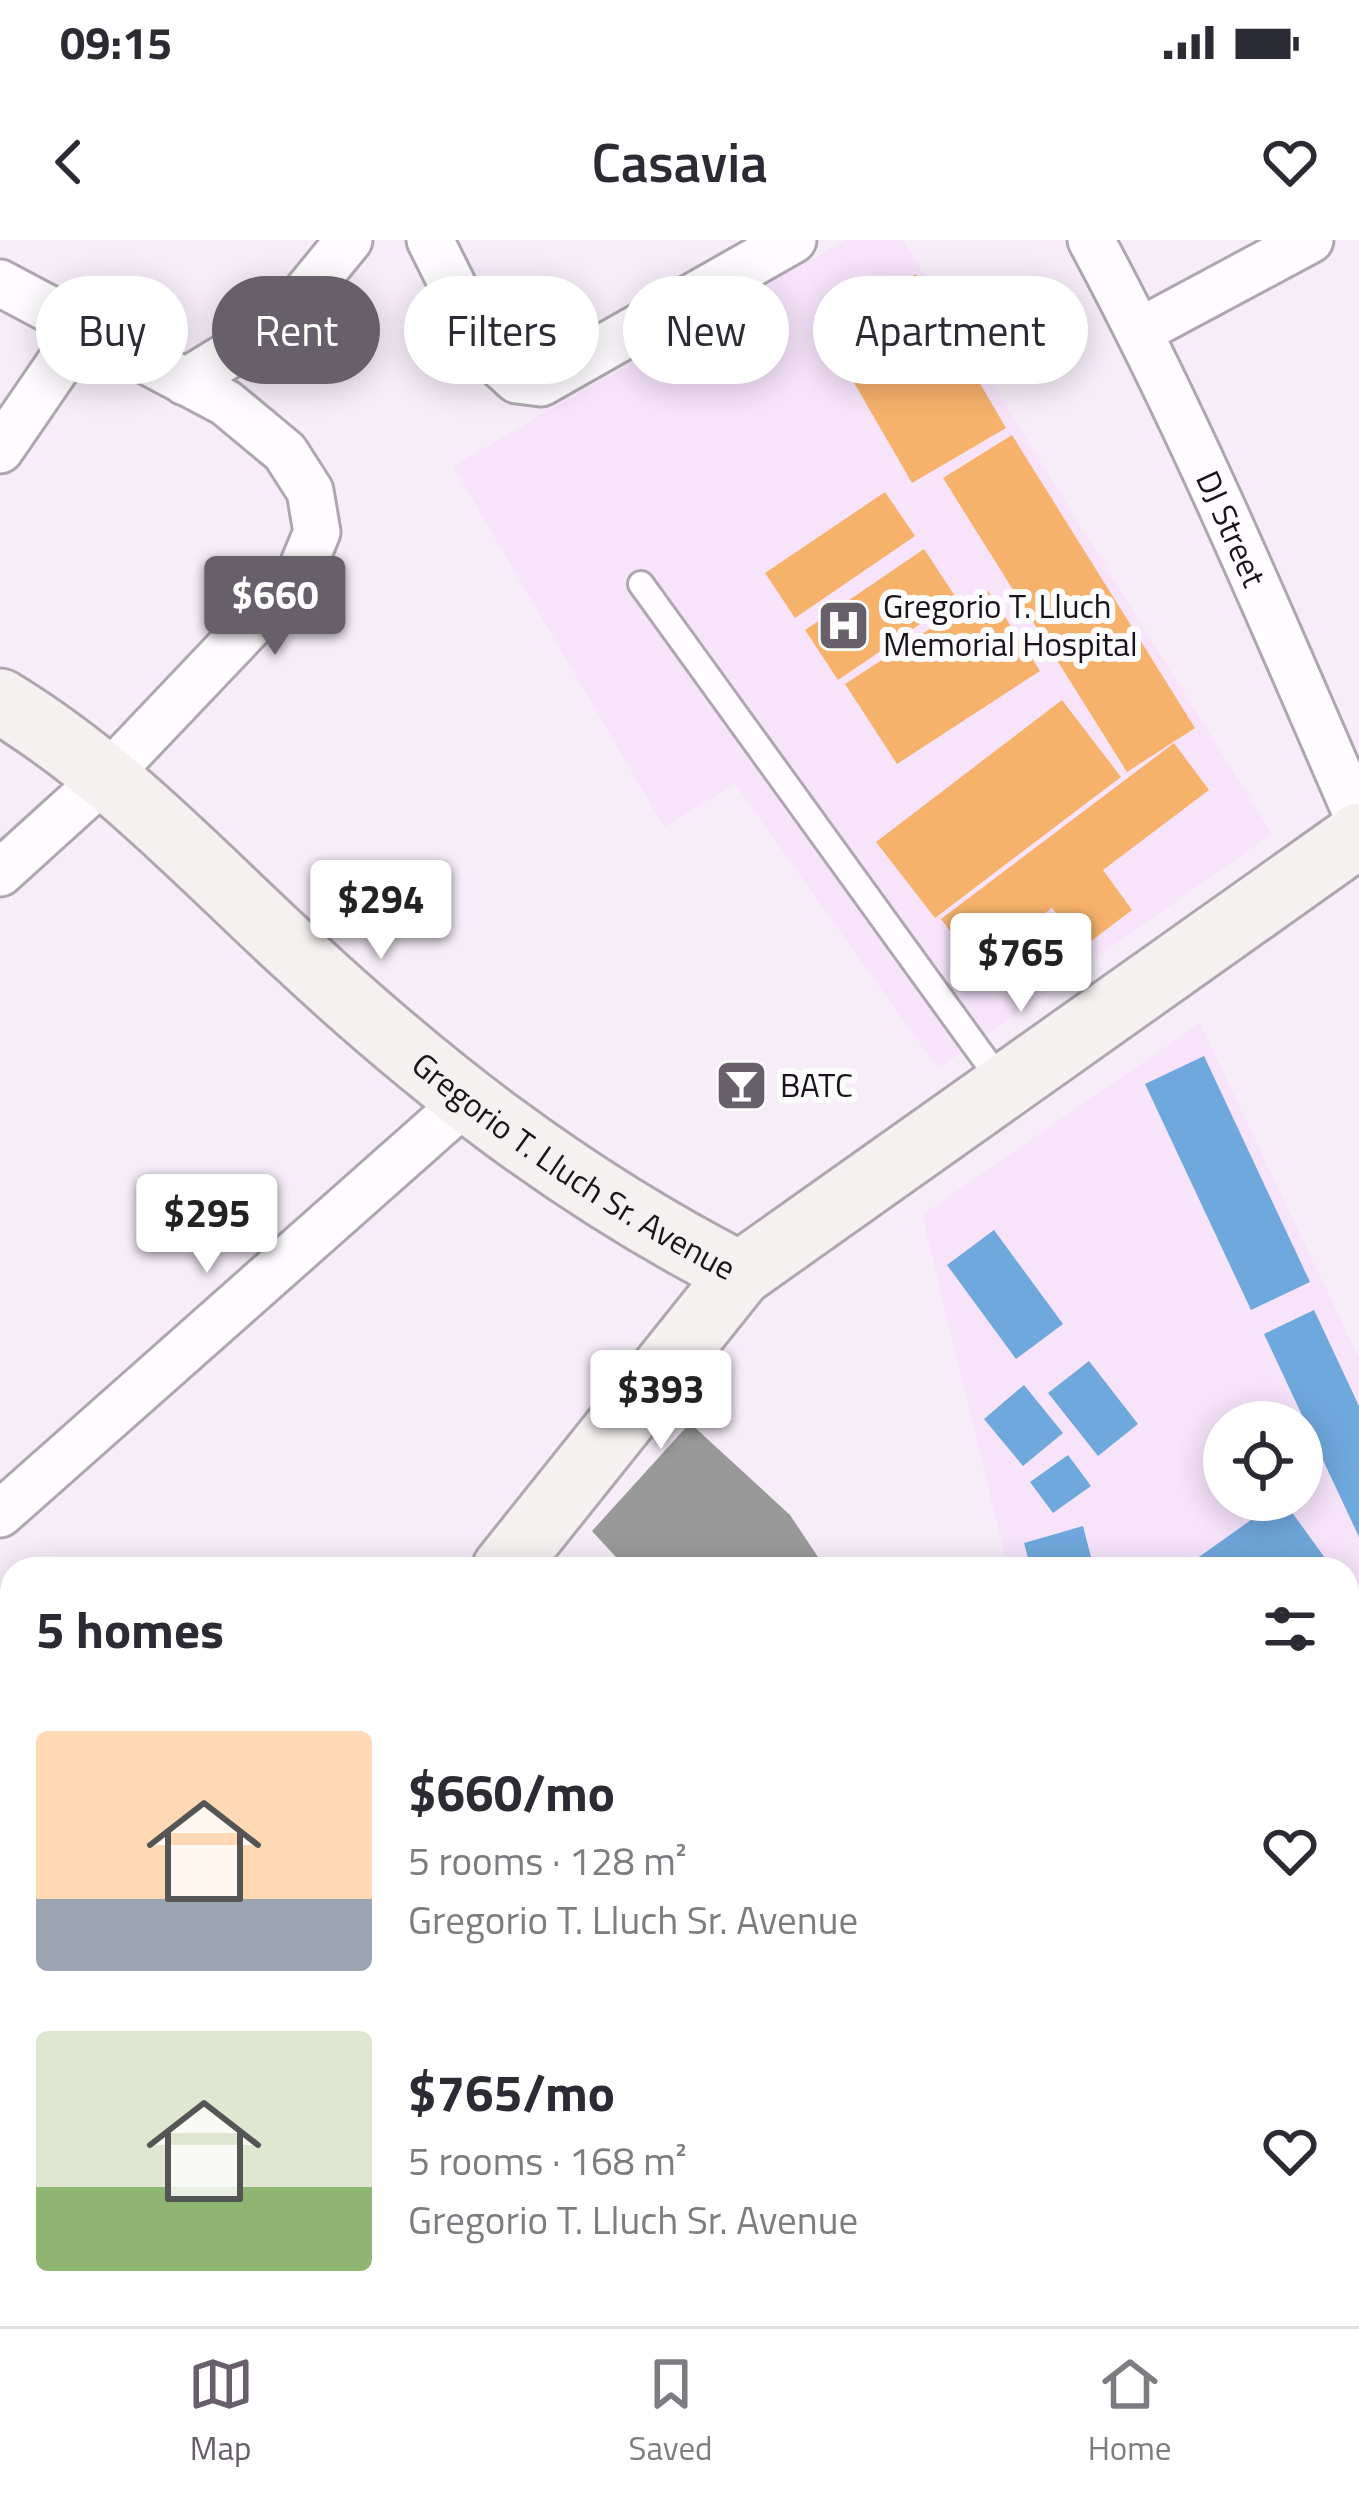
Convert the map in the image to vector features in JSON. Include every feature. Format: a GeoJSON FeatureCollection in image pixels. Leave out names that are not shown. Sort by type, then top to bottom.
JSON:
{"type":"FeatureCollection","features":[{"type":"Feature","properties":{"kind":"main road","name":"Gregorio T. Lluch Sr. Avenue"},"geometry":{"type":"LineString","coordinates":[[0,701],[106,777],[176,835],[291,948],[465,1102],[602,1198],[740,1274],[1359,835]]}},
{"type":"Feature","properties":{"kind":"main road"},"geometry":{"type":"LineString","coordinates":[[514,1557],[740,1274]]}},
{"type":"Feature","properties":{"kind":"street"},"geometry":{"type":"LineString","coordinates":[[188,380],[281,323],[349,240]]}},
{"type":"Feature","properties":{"kind":"street"},"geometry":{"type":"LineString","coordinates":[[430,240],[486,352],[517,380],[541,383],[793,240]]}},
{"type":"Feature","properties":{"kind":"street","name":"DJ Street"},"geometry":{"type":"LineString","coordinates":[[1091,240],[1140,331],[1251,570],[1359,820]]}},
{"type":"Feature","properties":{"kind":"street"},"geometry":{"type":"LineString","coordinates":[[1140,331],[1310,240]]}},
{"type":"Feature","properties":{"kind":"street"},"geometry":{"type":"LineString","coordinates":[[0,283],[36,303]]}},
{"type":"Feature","properties":{"kind":"street"},"geometry":{"type":"LineString","coordinates":[[0,451],[46,384]]}},
{"type":"Feature","properties":{"kind":"street"},"geometry":{"type":"LineString","coordinates":[[0,873],[106,777],[300,573],[317,532],[310,491],[285,452],[226,403],[188,384]]}},
{"type":"Feature","properties":{"kind":"street"},"geometry":{"type":"LineString","coordinates":[[0,1514],[465,1102]]}},
{"type":"Feature","properties":{"kind":"lane"},"geometry":{"type":"LineString","coordinates":[[641,584],[1004,1087]]}},
{"type":"Feature","properties":{"kind":"shaded area","name":"Gregorio T. Lluch Memorial Hospital"},"geometry":{"type":"Polygon","coordinates":[[[845,240],[903,240],[925,276],[813,276],[813,384],[992,384],[1272,834],[938,1069],[735,784],[664,827],[453,466],[623,368],[623,384],[789,384],[789,276],[783,276],[845,240]]]}},
{"type":"Feature","properties":{"kind":"shaded area"},"geometry":{"type":"Polygon","coordinates":[[[1200,1023],[1359,1358],[1359,1557],[1005,1557],[922,1215],[1200,1023]]]}},
{"type":"Feature","properties":{"kind":"building: Schools"},"geometry":{"type":"Polygon","coordinates":[[[1204,1056],[1310,1282],[1251,1310],[1145,1084],[1204,1056]]]}},
{"type":"Feature","properties":{"kind":"building: Schools"},"geometry":{"type":"Polygon","coordinates":[[[994,1230],[1063,1324],[1016,1359],[947,1265],[994,1230]]]}},
{"type":"Feature","properties":{"kind":"building: Schools"},"geometry":{"type":"Polygon","coordinates":[[[1314,1310],[1359,1406],[1359,1537],[1323,1460],[1323,1401],[1295,1401],[1264,1334],[1314,1310]]]}},
{"type":"Feature","properties":{"kind":"building: Schools"},"geometry":{"type":"Polygon","coordinates":[[[1089,1361],[1138,1424],[1098,1456],[1048,1393],[1089,1361]]]}},
{"type":"Feature","properties":{"kind":"building: Schools"},"geometry":{"type":"Polygon","coordinates":[[[1024,1385],[1063,1433],[1023,1466],[984,1419],[1024,1385]]]}},
{"type":"Feature","properties":{"kind":"building: Schools"},"geometry":{"type":"Polygon","coordinates":[[[1068,1455],[1091,1486],[1053,1513],[1030,1482],[1068,1455]]]}},
{"type":"Feature","properties":{"kind":"building: Schools"},"geometry":{"type":"Polygon","coordinates":[[[1249,1521],[1298,1521],[1324,1557],[1199,1557],[1249,1521]]]}},
{"type":"Feature","properties":{"kind":"building: Schools"},"geometry":{"type":"Polygon","coordinates":[[[1083,1526],[1091,1557],[1028,1557],[1024,1543],[1083,1526]]]}},
{"type":"Feature","properties":{"kind":"building: Health"},"geometry":{"type":"Polygon","coordinates":[[[855,384],[980,384],[1006,428],[912,483],[855,384]]]}},
{"type":"Feature","properties":{"kind":"building: Health"},"geometry":{"type":"Polygon","coordinates":[[[1012,435],[1195,728],[1127,772],[943,478],[1012,435]]]}},
{"type":"Feature","properties":{"kind":"building: Health"},"geometry":{"type":"Polygon","coordinates":[[[885,492],[915,536],[795,618],[765,573],[885,492]]]}},
{"type":"Feature","properties":{"kind":"building: Health"},"geometry":{"type":"Polygon","coordinates":[[[924,549],[957,599],[838,680],[805,630],[924,549]]]}},
{"type":"Feature","properties":{"kind":"building: Health"},"geometry":{"type":"Polygon","coordinates":[[[988,591],[1040,671],[897,764],[845,684],[988,591]]]}},
{"type":"Feature","properties":{"kind":"building: Health"},"geometry":{"type":"Polygon","coordinates":[[[1062,700],[1121,777],[935,918],[876,842],[1062,700]]]}},
{"type":"Feature","properties":{"kind":"building: Health"},"geometry":{"type":"Polygon","coordinates":[[[1174,743],[1209,790],[1103,870],[1132,910],[1082,948],[1052,908],[976,965],[941,919],[1174,743]]]}},
{"type":"Feature","properties":{"kind":"building: Industry"},"geometry":{"type":"Polygon","coordinates":[[[690,1423],[790,1515],[818,1557],[616,1557],[592,1531],[690,1423]]]}},
{"type":"Feature","properties":{"kind":"place","name":"Gregorio T. Lluch Memorial Hospital"},"geometry":{"type":"Point","coordinates":[844,625]}},
{"type":"Feature","properties":{"kind":"place","name":"BATC"},"geometry":{"type":"Point","coordinates":[741,1085]}}]}
